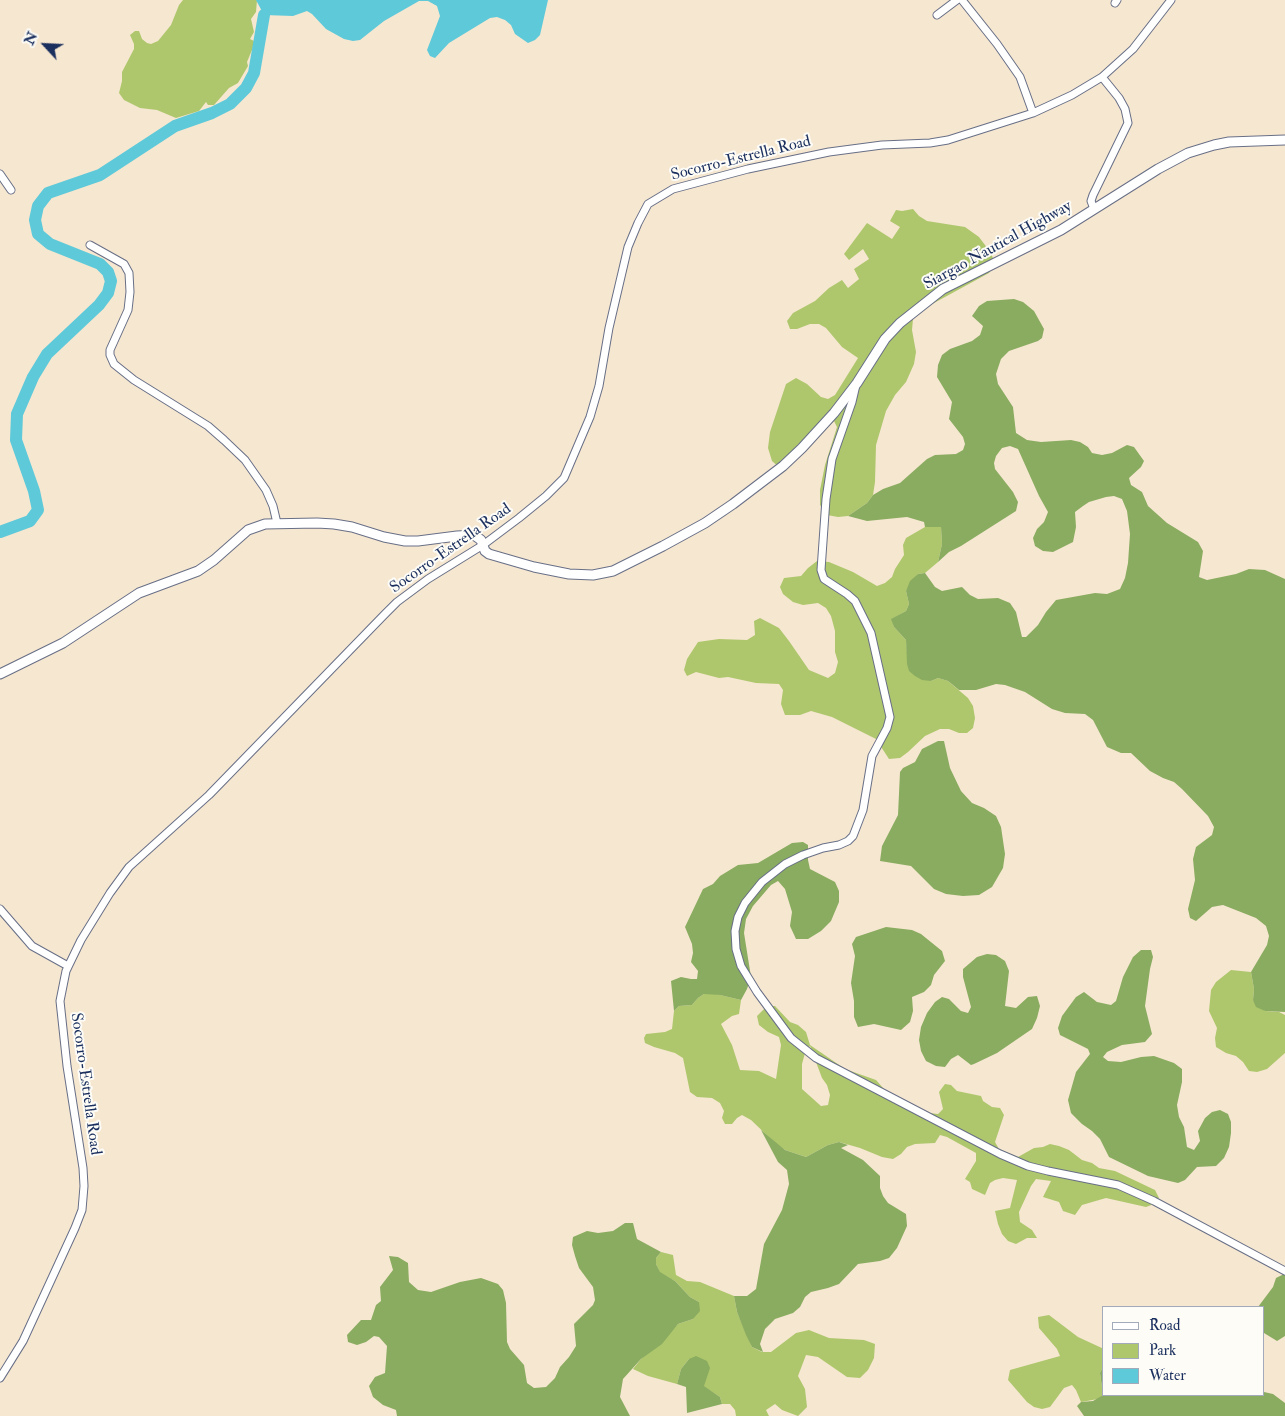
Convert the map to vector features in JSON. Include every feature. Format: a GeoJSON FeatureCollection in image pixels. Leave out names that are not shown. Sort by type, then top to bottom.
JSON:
{"type":"FeatureCollection","features":[{"type":"Feature","properties":{"kind":"main road","name":"Siargao Nautical Highway"},"geometry":{"type":"LineString","coordinates":[[0,674],[63,643],[139,593],[198,571],[214,560],[248,530],[265,524],[334,524],[352,527],[384,537],[418,541],[474,535],[481,540],[485,550],[495,556],[559,573],[593,575],[613,571],[698,527],[733,504],[794,457],[857,383],[872,357],[890,334],[900,323],[943,289],[1060,230],[1158,169],[1188,153],[1230,142],[1285,140]]}},
{"type":"Feature","properties":{"kind":"street"},"geometry":{"type":"LineString","coordinates":[[937,15],[957,0]]}},
{"type":"Feature","properties":{"kind":"street"},"geometry":{"type":"LineString","coordinates":[[962,0],[998,44],[1020,77],[1033,113]]}},
{"type":"Feature","properties":{"kind":"street","name":"Socorro-Estrella Road"},"geometry":{"type":"LineString","coordinates":[[0,1378],[31,1325],[75,1228],[83,1202],[83,1168],[60,1011],[62,986],[68,966],[96,914],[129,867],[209,795],[398,602],[428,579],[483,545],[546,496],[564,478],[590,417],[600,386],[609,328],[628,247],[644,211],[654,200],[673,189],[683,186],[790,160],[857,148],[948,140],[1033,113],[1072,95],[1102,77],[1133,49],[1171,0]]}},
{"type":"Feature","properties":{"kind":"street"},"geometry":{"type":"LineString","coordinates":[[1094,210],[1091,201],[1093,195],[1128,123],[1125,108],[1102,77]]}},
{"type":"Feature","properties":{"kind":"street"},"geometry":{"type":"LineString","coordinates":[[0,174],[11,190]]}},
{"type":"Feature","properties":{"kind":"street"},"geometry":{"type":"LineString","coordinates":[[90,245],[124,264],[129,272],[130,292],[128,310],[110,350],[114,364],[134,380],[208,426],[245,460],[266,490],[273,506],[277,523]]}},
{"type":"Feature","properties":{"kind":"street"},"geometry":{"type":"LineString","coordinates":[[857,383],[835,447],[830,469],[821,570],[824,579],[855,601],[872,633],[890,717],[887,728],[872,756],[863,810],[853,836],[848,841],[839,845],[803,855],[785,864],[762,882],[745,903],[738,917],[735,931],[736,949],[741,966],[757,992],[791,1038],[816,1058],[1000,1154],[1028,1166],[1118,1185],[1154,1201],[1285,1271]]}},
{"type":"Feature","properties":{"kind":"street"},"geometry":{"type":"LineString","coordinates":[[0,909],[32,946],[68,966]]}},
{"type":"Feature","properties":{"kind":"green space"},"geometry":{"type":"Polygon","coordinates":[[[183,0],[257,0],[256,12],[251,19],[254,32],[250,39],[254,41],[254,45],[247,62],[248,66],[238,83],[229,88],[214,105],[208,105],[206,102],[199,111],[176,118],[157,110],[140,108],[124,100],[119,93],[122,72],[134,49],[130,35],[135,31],[139,31],[142,39],[147,43],[151,44],[158,41],[171,25],[183,0]]]}},
{"type":"Feature","properties":{"kind":"green space"},"geometry":{"type":"Polygon","coordinates":[[[913,209],[927,221],[965,227],[979,237],[991,253],[995,264],[989,273],[923,309],[913,319],[912,330],[916,352],[914,364],[906,382],[895,395],[886,411],[876,445],[873,495],[867,503],[848,516],[827,515],[820,505],[820,490],[825,465],[837,427],[834,421],[791,465],[782,470],[772,461],[768,448],[770,432],[786,384],[796,378],[807,384],[821,397],[828,399],[835,395],[858,358],[842,347],[826,328],[819,324],[810,324],[797,329],[790,329],[787,321],[793,313],[815,301],[829,288],[842,280],[848,288],[859,279],[854,269],[869,259],[863,249],[849,260],[844,254],[867,223],[892,239],[900,227],[890,221],[896,210],[913,209]]]}},
{"type":"Feature","properties":{"kind":"green space"},"geometry":{"type":"Polygon","coordinates":[[[1014,299],[1023,302],[1034,311],[1044,329],[1042,338],[1038,341],[1009,351],[1001,359],[996,374],[998,384],[1013,407],[1016,433],[1027,440],[1041,442],[1071,440],[1080,442],[1088,447],[1092,453],[1102,455],[1112,453],[1127,445],[1134,447],[1144,461],[1141,467],[1129,478],[1131,485],[1142,492],[1148,506],[1167,523],[1198,542],[1203,551],[1199,577],[1207,580],[1236,574],[1249,569],[1265,570],[1285,579],[1285,1012],[1265,1011],[1256,1007],[1253,1000],[1254,989],[1251,972],[1267,945],[1269,936],[1266,926],[1256,918],[1223,905],[1212,907],[1196,921],[1190,918],[1188,909],[1195,880],[1193,859],[1196,847],[1212,835],[1214,827],[1208,816],[1182,789],[1174,782],[1150,771],[1131,753],[1121,753],[1107,747],[1093,720],[1085,714],[1065,713],[1052,709],[1025,692],[1005,685],[996,684],[976,690],[959,690],[948,681],[938,678],[931,681],[922,680],[915,676],[909,671],[907,664],[906,640],[894,627],[891,619],[906,611],[909,604],[906,591],[910,581],[918,574],[925,573],[935,587],[942,591],[962,587],[970,595],[978,599],[998,598],[1010,603],[1016,612],[1022,637],[1026,637],[1038,625],[1056,600],[1095,593],[1107,594],[1120,589],[1125,578],[1128,563],[1130,534],[1127,511],[1122,499],[1114,496],[1089,502],[1075,512],[1076,527],[1073,542],[1053,552],[1043,551],[1035,546],[1033,538],[1037,529],[1044,522],[1048,512],[1018,449],[1010,446],[1002,448],[996,456],[994,463],[995,469],[1013,492],[1018,502],[1016,511],[949,552],[938,562],[942,544],[941,527],[925,527],[924,522],[907,517],[867,521],[848,516],[867,503],[873,495],[900,483],[927,459],[935,455],[956,454],[963,450],[965,444],[963,437],[949,419],[952,402],[937,377],[938,365],[942,355],[950,349],[972,341],[980,335],[983,326],[972,316],[979,306],[987,301],[1014,299]]]}},
{"type":"Feature","properties":{"kind":"green space"},"geometry":{"type":"Polygon","coordinates":[[[925,527],[941,527],[942,544],[938,562],[925,573],[918,574],[906,591],[909,604],[906,611],[892,619],[894,627],[906,640],[907,652],[931,681],[938,678],[948,681],[968,698],[973,706],[975,718],[973,728],[967,733],[940,729],[925,736],[900,758],[889,759],[876,739],[832,717],[811,711],[800,715],[785,715],[781,704],[783,690],[779,684],[756,683],[728,677],[719,678],[696,672],[687,676],[684,670],[687,659],[698,642],[719,639],[747,640],[755,635],[754,621],[760,618],[779,628],[809,670],[828,678],[835,673],[838,662],[835,652],[835,631],[831,616],[826,608],[818,603],[803,605],[793,602],[783,594],[780,587],[784,578],[801,576],[817,561],[829,562],[853,572],[877,586],[885,583],[892,577],[904,555],[903,545],[906,538],[925,527]]]}},
{"type":"Feature","properties":{"kind":"green space"},"geometry":{"type":"Polygon","coordinates":[[[938,741],[944,741],[950,768],[961,791],[972,803],[996,816],[1001,827],[1005,854],[1003,868],[992,887],[979,895],[946,894],[934,889],[911,866],[880,861],[882,846],[898,815],[900,772],[903,768],[915,762],[922,749],[938,741]]]}},
{"type":"Feature","properties":{"kind":"green space"},"geometry":{"type":"Polygon","coordinates":[[[803,842],[808,845],[810,869],[835,882],[839,891],[839,902],[831,921],[821,931],[808,939],[796,939],[790,926],[792,912],[785,889],[778,881],[771,885],[753,906],[746,919],[744,933],[751,977],[741,1000],[720,995],[704,994],[692,1005],[679,1006],[674,1011],[671,981],[681,977],[697,979],[698,971],[691,962],[692,944],[685,927],[703,889],[713,884],[720,876],[738,865],[758,863],[792,843],[803,842]]]}},
{"type":"Feature","properties":{"kind":"green space"},"geometry":{"type":"Polygon","coordinates":[[[886,927],[912,930],[921,934],[942,951],[945,961],[934,975],[931,985],[924,992],[912,997],[913,1011],[910,1022],[901,1030],[874,1024],[858,1027],[854,1017],[851,983],[855,956],[852,944],[856,937],[886,927]]]}},
{"type":"Feature","properties":{"kind":"green space"},"geometry":{"type":"Polygon","coordinates":[[[1141,950],[1151,950],[1153,957],[1145,1006],[1152,1034],[1145,1042],[1122,1045],[1107,1052],[1103,1057],[1108,1061],[1121,1062],[1154,1056],[1174,1063],[1182,1069],[1182,1082],[1177,1105],[1179,1117],[1184,1127],[1187,1147],[1194,1150],[1200,1141],[1198,1131],[1205,1118],[1212,1112],[1220,1110],[1228,1114],[1231,1122],[1229,1147],[1224,1158],[1216,1166],[1197,1167],[1185,1180],[1178,1183],[1148,1176],[1109,1157],[1100,1139],[1071,1113],[1068,1100],[1076,1072],[1090,1054],[1088,1049],[1060,1035],[1058,1028],[1062,1016],[1076,997],[1084,992],[1097,1002],[1111,1005],[1116,1001],[1123,977],[1133,957],[1141,950]]]}},
{"type":"Feature","properties":{"kind":"green space"},"geometry":{"type":"Polygon","coordinates":[[[987,954],[996,955],[1005,961],[1009,971],[1005,1006],[1016,1008],[1028,997],[1037,996],[1040,1006],[1032,1029],[997,1053],[971,1065],[958,1055],[951,1059],[945,1067],[936,1066],[926,1061],[921,1051],[919,1040],[921,1027],[927,1013],[935,1002],[942,997],[949,999],[961,1011],[968,1013],[971,1007],[963,977],[963,969],[977,957],[987,954]]]}},
{"type":"Feature","properties":{"kind":"green space"},"geometry":{"type":"Polygon","coordinates":[[[1231,970],[1251,972],[1254,989],[1253,1000],[1265,1011],[1279,1012],[1285,1015],[1285,1053],[1267,1069],[1257,1072],[1249,1071],[1236,1056],[1216,1047],[1217,1028],[1209,1011],[1211,990],[1216,982],[1231,970]]]}},
{"type":"Feature","properties":{"kind":"green space"},"geometry":{"type":"Polygon","coordinates":[[[712,993],[741,1000],[739,1014],[732,1016],[721,1024],[732,1045],[740,1070],[759,1071],[776,1079],[781,1045],[779,1037],[759,1025],[757,1016],[767,1006],[775,1006],[790,1022],[798,1025],[806,1032],[810,1045],[845,1069],[876,1080],[893,1096],[929,1113],[938,1114],[943,1109],[939,1092],[945,1084],[951,1085],[957,1091],[981,1096],[983,1101],[992,1107],[1000,1108],[1004,1115],[995,1142],[999,1149],[1018,1157],[1034,1148],[1050,1144],[1059,1146],[1099,1168],[1115,1171],[1155,1190],[1159,1198],[1154,1204],[1146,1207],[1106,1198],[1082,1205],[1075,1215],[1063,1211],[1059,1202],[1043,1197],[1051,1181],[1036,1179],[1019,1212],[1020,1222],[1032,1230],[1037,1238],[1027,1238],[1016,1244],[1008,1241],[1002,1234],[995,1211],[1010,1208],[1017,1180],[1003,1178],[995,1180],[990,1183],[985,1195],[972,1189],[970,1182],[965,1179],[976,1161],[976,1153],[947,1137],[940,1135],[935,1143],[915,1144],[907,1147],[893,1159],[839,1142],[828,1145],[806,1157],[785,1150],[751,1120],[742,1115],[732,1124],[725,1124],[722,1118],[724,1111],[720,1103],[712,1098],[697,1097],[690,1092],[683,1058],[675,1053],[645,1043],[644,1038],[646,1034],[665,1032],[672,1029],[674,1011],[679,1006],[692,1005],[704,994],[712,993]],[[810,1046],[805,1053],[802,1064],[802,1089],[821,1106],[828,1105],[830,1095],[827,1085],[822,1078],[810,1046]]]}},
{"type":"Feature","properties":{"kind":"green space"},"geometry":{"type":"Polygon","coordinates":[[[761,1130],[785,1150],[806,1157],[828,1145],[839,1142],[848,1145],[841,1148],[863,1160],[880,1176],[880,1188],[883,1196],[888,1203],[906,1214],[907,1226],[897,1248],[889,1258],[858,1264],[839,1284],[811,1292],[793,1313],[775,1319],[765,1329],[760,1344],[763,1352],[752,1347],[737,1312],[734,1296],[747,1296],[756,1289],[764,1244],[782,1210],[789,1184],[787,1170],[778,1162],[761,1130]]]}},
{"type":"Feature","properties":{"kind":"green space"},"geometry":{"type":"Polygon","coordinates":[[[625,1223],[633,1223],[637,1239],[661,1252],[656,1258],[656,1264],[660,1272],[675,1281],[690,1297],[699,1302],[700,1311],[693,1319],[678,1324],[662,1344],[641,1359],[623,1379],[620,1397],[630,1416],[397,1416],[396,1410],[383,1405],[373,1397],[369,1386],[375,1377],[385,1373],[387,1346],[379,1337],[374,1336],[366,1342],[357,1345],[348,1342],[347,1335],[361,1320],[371,1320],[376,1305],[381,1301],[380,1287],[393,1270],[389,1256],[398,1257],[408,1263],[409,1282],[418,1290],[431,1292],[460,1282],[481,1278],[498,1284],[503,1290],[506,1303],[507,1342],[510,1349],[524,1365],[527,1383],[534,1388],[546,1387],[555,1378],[560,1367],[576,1346],[574,1324],[593,1305],[595,1300],[593,1287],[579,1268],[572,1245],[573,1237],[587,1231],[598,1233],[613,1231],[625,1223]]]}},
{"type":"Feature","properties":{"kind":"green space"},"geometry":{"type":"Polygon","coordinates":[[[661,1252],[673,1255],[676,1275],[687,1281],[700,1282],[734,1296],[737,1312],[752,1347],[762,1352],[771,1352],[796,1333],[809,1330],[829,1338],[864,1340],[875,1344],[874,1358],[868,1370],[860,1378],[847,1377],[818,1357],[806,1355],[798,1376],[805,1389],[807,1407],[798,1416],[782,1410],[775,1404],[766,1410],[769,1416],[736,1416],[735,1410],[730,1404],[722,1404],[720,1397],[703,1386],[706,1376],[689,1359],[681,1369],[677,1384],[648,1376],[633,1369],[678,1324],[693,1319],[699,1302],[690,1297],[675,1281],[660,1273],[656,1264],[656,1258],[661,1252]]]}},
{"type":"Feature","properties":{"kind":"green space"},"geometry":{"type":"Polygon","coordinates":[[[1285,1275],[1285,1336],[1277,1341],[1265,1334],[1265,1306],[1259,1306],[1273,1287],[1276,1278],[1285,1275]]]}},
{"type":"Feature","properties":{"kind":"green space"},"geometry":{"type":"Polygon","coordinates":[[[1049,1315],[1078,1337],[1102,1348],[1102,1369],[1100,1373],[1102,1396],[1098,1399],[1081,1402],[1072,1385],[1064,1388],[1050,1407],[1042,1409],[1034,1407],[1027,1402],[1008,1380],[1010,1370],[1060,1356],[1057,1349],[1039,1328],[1038,1317],[1049,1315]]]}},
{"type":"Feature","properties":{"kind":"green space"},"geometry":{"type":"Polygon","coordinates":[[[696,1356],[707,1361],[710,1368],[704,1386],[720,1397],[722,1404],[687,1413],[686,1387],[677,1384],[681,1369],[689,1359],[696,1356]]]}},
{"type":"Feature","properties":{"kind":"green space"},"geometry":{"type":"Polygon","coordinates":[[[1102,1369],[1102,1388],[1100,1373],[1102,1369]]]}},
{"type":"Feature","properties":{"kind":"green space"},"geometry":{"type":"Polygon","coordinates":[[[1265,1392],[1273,1394],[1285,1403],[1285,1416],[1084,1416],[1077,1406],[1081,1402],[1093,1401],[1102,1396],[1265,1396],[1265,1392]]]}},
{"type":"Feature","properties":{"kind":"water"},"geometry":{"type":"Polygon","coordinates":[[[256,0],[548,0],[540,35],[535,40],[528,43],[515,34],[511,25],[505,20],[497,17],[490,18],[449,43],[435,58],[430,56],[427,50],[440,16],[437,6],[428,1],[419,1],[384,21],[360,40],[353,41],[344,39],[326,29],[307,11],[293,16],[264,15],[256,0]]]}},
{"type":"Feature","properties":{"kind":"waterway"},"geometry":{"type":"LineString","coordinates":[[0,532],[30,521],[38,510],[34,491],[16,440],[17,414],[33,377],[47,354],[99,305],[108,293],[111,281],[108,272],[100,264],[50,244],[38,234],[35,220],[38,206],[48,193],[100,175],[175,126],[212,113],[230,104],[246,88],[254,73],[264,15]]}}]}
